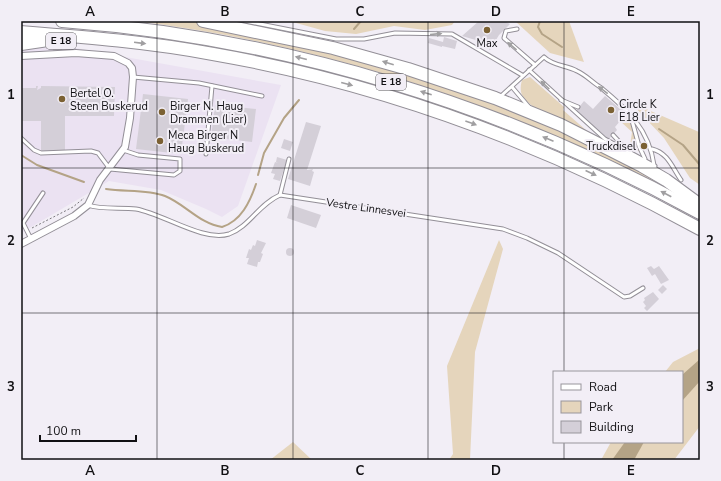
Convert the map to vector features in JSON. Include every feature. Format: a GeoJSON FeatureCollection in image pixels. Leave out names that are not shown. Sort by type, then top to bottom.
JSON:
{"type":"FeatureCollection","features":[{"type":"Feature","properties":{"kind":"highway","name":"E 18"},"geometry":{"type":"LineString","coordinates":[[62,21],[152,30],[230,43],[297,57],[384,80],[452,102],[539,135],[614,168],[700,213]]}},
{"type":"Feature","properties":{"kind":"highway","name":"E 18"},"geometry":{"type":"LineString","coordinates":[[203,21],[359,55],[495,98],[536,114],[595,142],[666,180],[700,205]]}},
{"type":"Feature","properties":{"kind":"highway","name":"E 18"},"geometry":{"type":"LineString","coordinates":[[21,32],[101,38],[214,54],[282,67],[408,102],[472,123],[558,158],[624,188],[700,229]]}},
{"type":"Feature","properties":{"kind":"highway","name":"E 18"},"geometry":{"type":"LineString","coordinates":[[21,44],[46,40],[85,42],[101,38]]}},
{"type":"Feature","properties":{"kind":"street"},"geometry":{"type":"LineString","coordinates":[[21,56],[76,53],[114,56],[128,63],[132,68],[133,77],[128,137],[123,150],[110,169],[100,180],[89,202],[74,216],[21,244]]}},
{"type":"Feature","properties":{"kind":"lane"},"geometry":{"type":"LineString","coordinates":[[245,21],[336,39],[364,39],[395,33],[448,34],[462,39],[522,75]]}},
{"type":"Feature","properties":{"kind":"lane"},"geometry":{"type":"LineString","coordinates":[[517,29],[506,31],[504,38],[535,65]]}},
{"type":"Feature","properties":{"kind":"lane"},"geometry":{"type":"LineString","coordinates":[[495,98],[504,95],[522,75],[544,57],[553,64],[572,68],[616,100],[631,115],[644,132],[652,149],[654,166]]}},
{"type":"Feature","properties":{"kind":"lane"},"geometry":{"type":"LineString","coordinates":[[529,70],[558,98],[605,139],[646,160],[654,166],[666,180]]}},
{"type":"Feature","properties":{"kind":"lane"},"geometry":{"type":"LineString","coordinates":[[133,77],[212,86],[262,96]]}},
{"type":"Feature","properties":{"kind":"lane"},"geometry":{"type":"LineString","coordinates":[[206,154],[212,86]]}},
{"type":"Feature","properties":{"kind":"lane"},"geometry":{"type":"LineString","coordinates":[[512,87],[536,114]]}},
{"type":"Feature","properties":{"kind":"lane"},"geometry":{"type":"LineString","coordinates":[[558,98],[578,107]]}},
{"type":"Feature","properties":{"kind":"lane"},"geometry":{"type":"LineString","coordinates":[[631,115],[639,146],[646,160]]}},
{"type":"Feature","properties":{"kind":"lane"},"geometry":{"type":"LineString","coordinates":[[613,135],[628,150]]}},
{"type":"Feature","properties":{"kind":"lane"},"geometry":{"type":"LineString","coordinates":[[21,138],[34,150],[40,153],[91,151],[98,153],[110,169],[174,176],[180,171],[180,159],[138,155],[123,150]]}},
{"type":"Feature","properties":{"kind":"lane"},"geometry":{"type":"LineString","coordinates":[[652,149],[662,153],[681,180]]}},
{"type":"Feature","properties":{"kind":"lane"},"geometry":{"type":"LineString","coordinates":[[89,202],[151,212],[200,232],[218,236],[237,230],[258,209],[280,195],[289,160]]}},
{"type":"Feature","properties":{"kind":"lane"},"geometry":{"type":"LineString","coordinates":[[31,239],[24,226],[24,220],[43,193]]}},
{"type":"Feature","properties":{"kind":"lane","name":"Vestre Linnesvei"},"geometry":{"type":"LineString","coordinates":[[280,195],[503,229],[527,238],[558,254],[624,297],[630,296],[642,288]]}},
{"type":"Feature","properties":{"kind":"path"},"geometry":{"type":"LineString","coordinates":[[27,231],[69,210],[86,197],[89,202]]}},
{"type":"Feature","properties":{"kind":"shaded area"},"geometry":{"type":"Polygon","coordinates":[[[21,48],[75,48],[281,85],[238,206],[222,217],[161,190],[109,181],[21,233],[21,48]]]}},
{"type":"Feature","properties":{"kind":"shaded area"},"geometry":{"type":"Polygon","coordinates":[[[700,359],[700,381],[683,400],[683,374],[700,359]]]}},
{"type":"Feature","properties":{"kind":"shaded area"},"geometry":{"type":"Polygon","coordinates":[[[624,443],[643,443],[634,460],[612,460],[624,443]]]}},
{"type":"Feature","properties":{"kind":"green space"},"geometry":{"type":"Polygon","coordinates":[[[136,21],[196,21],[259,35],[419,76],[561,129],[655,180],[654,181],[528,125],[402,79],[338,61],[272,45],[205,31],[136,21]]]}},
{"type":"Feature","properties":{"kind":"green space"},"geometry":{"type":"Polygon","coordinates":[[[289,21],[455,21],[452,25],[425,30],[394,26],[356,34],[325,31],[289,21]]]}},
{"type":"Feature","properties":{"kind":"green space"},"geometry":{"type":"Polygon","coordinates":[[[515,21],[569,21],[584,62],[550,53],[515,21]]]}},
{"type":"Feature","properties":{"kind":"green space"},"geometry":{"type":"Polygon","coordinates":[[[530,77],[564,107],[563,110],[595,138],[546,115],[529,103],[521,92],[521,87],[522,80],[530,77]]]}},
{"type":"Feature","properties":{"kind":"green space"},"geometry":{"type":"Polygon","coordinates":[[[630,102],[699,132],[700,185],[690,178],[664,138],[630,102]]]}},
{"type":"Feature","properties":{"kind":"green space"},"geometry":{"type":"Polygon","coordinates":[[[625,115],[632,126],[640,152],[630,146],[632,132],[620,121],[625,115]]]}},
{"type":"Feature","properties":{"kind":"green space"},"geometry":{"type":"Polygon","coordinates":[[[499,240],[503,249],[475,352],[470,460],[449,460],[453,454],[447,366],[499,240]]]}},
{"type":"Feature","properties":{"kind":"green space"},"geometry":{"type":"Polygon","coordinates":[[[700,348],[700,426],[674,460],[601,460],[610,443],[683,443],[683,371],[666,371],[673,362],[700,348]]]}},
{"type":"Feature","properties":{"kind":"green space"},"geometry":{"type":"Polygon","coordinates":[[[293,442],[312,460],[270,460],[293,442]]]}},
{"type":"Feature","properties":{"kind":"building","name":"Max"},"geometry":{"type":"Polygon","coordinates":[[[479,21],[504,21],[510,24],[499,35],[490,50],[479,41],[462,36],[479,21]]]}},
{"type":"Feature","properties":{"kind":"building"},"geometry":{"type":"Polygon","coordinates":[[[444,37],[457,41],[455,49],[428,43],[429,38],[443,42],[444,37]]]}},
{"type":"Feature","properties":{"kind":"building"},"geometry":{"type":"Polygon","coordinates":[[[53,47],[62,47],[62,54],[53,54],[53,47]]]}},
{"type":"Feature","properties":{"kind":"building"},"geometry":{"type":"Polygon","coordinates":[[[36,86],[38,86],[37,90],[41,88],[41,86],[115,87],[114,116],[65,116],[65,151],[41,151],[41,121],[21,121],[21,88],[36,88],[36,86]]]}},
{"type":"Feature","properties":{"kind":"building"},"geometry":{"type":"Polygon","coordinates":[[[143,94],[188,99],[181,154],[136,149],[143,94]]]}},
{"type":"Feature","properties":{"kind":"building"},"geometry":{"type":"Polygon","coordinates":[[[605,96],[626,114],[615,127],[617,130],[609,139],[576,111],[584,101],[593,109],[605,96]]]}},
{"type":"Feature","properties":{"kind":"building"},"geometry":{"type":"Polygon","coordinates":[[[215,105],[256,109],[252,142],[211,137],[215,105]]]}},
{"type":"Feature","properties":{"kind":"building"},"geometry":{"type":"Polygon","coordinates":[[[306,122],[321,126],[307,170],[313,169],[312,171],[314,172],[310,186],[288,179],[306,122]]]}},
{"type":"Feature","properties":{"kind":"building"},"geometry":{"type":"Polygon","coordinates":[[[284,139],[293,142],[290,151],[281,148],[284,139]]]}},
{"type":"Feature","properties":{"kind":"building","name":"Truckdisel"},"geometry":{"type":"Polygon","coordinates":[[[645,141],[648,147],[643,150],[639,145],[645,141]]]}},
{"type":"Feature","properties":{"kind":"building"},"geometry":{"type":"Polygon","coordinates":[[[277,157],[287,160],[280,181],[273,179],[275,174],[271,173],[275,162],[278,163],[276,162],[277,157]]]}},
{"type":"Feature","properties":{"kind":"building"},"geometry":{"type":"Polygon","coordinates":[[[291,205],[321,215],[316,228],[287,218],[291,205]]]}},
{"type":"Feature","properties":{"kind":"building"},"geometry":{"type":"Polygon","coordinates":[[[257,240],[266,243],[257,267],[247,264],[249,258],[246,258],[249,249],[251,250],[253,245],[255,246],[257,240]]]}},
{"type":"Feature","properties":{"kind":"building"},"geometry":{"type":"Polygon","coordinates":[[[290,248],[293,249],[293,255],[290,256],[287,255],[286,252],[287,249],[290,248]]]}},
{"type":"Feature","properties":{"kind":"building"},"geometry":{"type":"Polygon","coordinates":[[[651,266],[654,269],[659,266],[669,280],[661,284],[655,274],[652,276],[647,268],[651,266]]]}},
{"type":"Feature","properties":{"kind":"building"},"geometry":{"type":"Polygon","coordinates":[[[663,285],[667,289],[662,294],[658,290],[663,285]]]}},
{"type":"Feature","properties":{"kind":"building"},"geometry":{"type":"Polygon","coordinates":[[[653,292],[659,299],[647,311],[644,308],[646,306],[643,302],[645,300],[644,298],[653,292]]]}},
{"type":"Feature","properties":{"kind":"waterway"},"geometry":{"type":"LineString","coordinates":[[354,29],[361,21]]}},
{"type":"Feature","properties":{"kind":"waterway"},"geometry":{"type":"LineString","coordinates":[[540,21],[538,27],[542,34],[562,47]]}},
{"type":"Feature","properties":{"kind":"waterway"},"geometry":{"type":"LineString","coordinates":[[258,175],[264,153],[284,118],[299,100]]}},
{"type":"Feature","properties":{"kind":"waterway"},"geometry":{"type":"LineString","coordinates":[[659,129],[683,145],[700,165]]}},
{"type":"Feature","properties":{"kind":"waterway"},"geometry":{"type":"LineString","coordinates":[[21,155],[37,165],[84,182]]}},
{"type":"Feature","properties":{"kind":"waterway"},"geometry":{"type":"LineString","coordinates":[[106,189],[151,192],[165,196],[207,222],[222,227],[240,216],[248,204],[256,184]]}},
{"type":"Feature","properties":{"kind":"place","name":"Max"},"geometry":{"type":"Point","coordinates":[487,30]}},
{"type":"Feature","properties":{"kind":"place","name":"Bertel O. Steen Buskerud"},"geometry":{"type":"Point","coordinates":[62,99]}},
{"type":"Feature","properties":{"kind":"place","name":"Circle K E18 Lier"},"geometry":{"type":"Point","coordinates":[611,110]}},
{"type":"Feature","properties":{"kind":"place","name":"Birger N. Haug Drammen (Lier)"},"geometry":{"type":"Point","coordinates":[162,112]}},
{"type":"Feature","properties":{"kind":"place","name":"Meca Birger N Haug Buskerud"},"geometry":{"type":"Point","coordinates":[160,141]}},
{"type":"Feature","properties":{"kind":"place","name":"Truckdisel"},"geometry":{"type":"Point","coordinates":[644,146]}}]}
